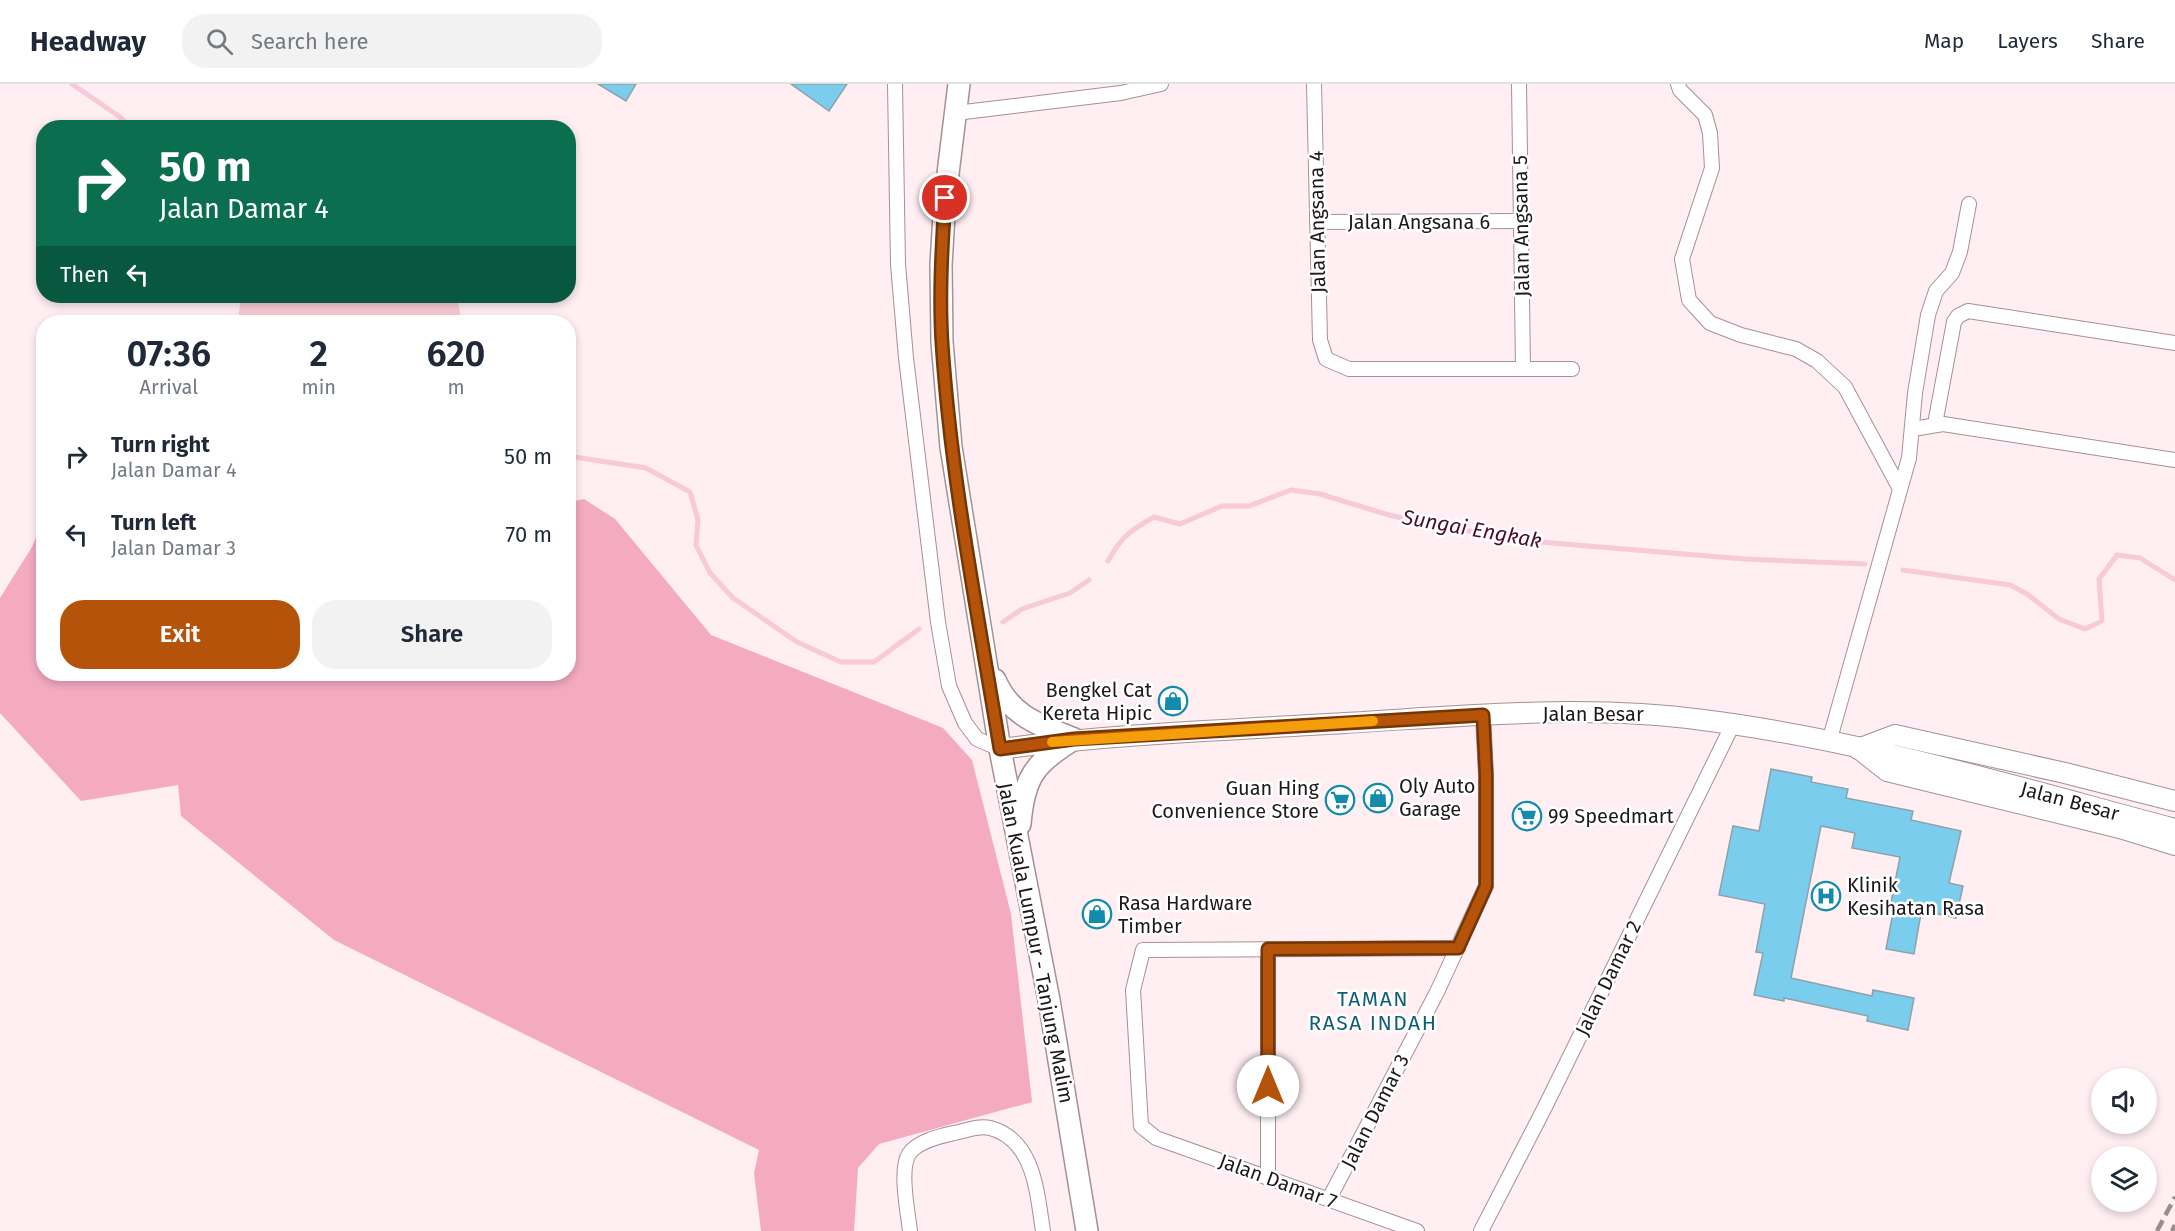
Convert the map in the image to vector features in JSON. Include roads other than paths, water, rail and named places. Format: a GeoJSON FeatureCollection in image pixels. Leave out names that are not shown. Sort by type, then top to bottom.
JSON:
{"type":"FeatureCollection","features":[{"type":"Feature","properties":{"kind":"main road","name":"Jalan Kuala Lumpur - Tanjung Malim"},"geometry":{"type":"LineString","coordinates":[[959,84],[945,198],[941,264],[942,342],[951,447],[1000,749],[1049,1000],[1087,1231]]}},
{"type":"Feature","properties":{"kind":"main road"},"geometry":{"type":"LineString","coordinates":[[985,654],[1008,704],[1033,722],[1074,739]]}},
{"type":"Feature","properties":{"kind":"main road","name":"Jalan Besar"},"geometry":{"type":"LineString","coordinates":[[1000,749],[1074,739],[1483,715],[1633,712],[1733,724],[1829,742],[2175,829]]}},
{"type":"Feature","properties":{"kind":"main road"},"geometry":{"type":"LineString","coordinates":[[1858,749],[1896,735],[2065,773],[2175,801]]}},
{"type":"Feature","properties":{"kind":"main road"},"geometry":{"type":"LineString","coordinates":[[1018,845],[1021,808],[1036,766],[1052,752],[1074,739]]}},
{"type":"Feature","properties":{"kind":"main road"},"geometry":{"type":"LineString","coordinates":[[1858,749],[1887,771],[2120,828],[2175,845]]}},
{"type":"Feature","properties":{"kind":"street"},"geometry":{"type":"LineString","coordinates":[[894,84],[898,264],[906,358],[938,622],[949,686],[965,723],[977,739],[1000,749]]}},
{"type":"Feature","properties":{"kind":"street"},"geometry":{"type":"LineString","coordinates":[[956,113],[1121,93],[1161,84]]}},
{"type":"Feature","properties":{"kind":"street","name":"Jalan Angsana 4"},"geometry":{"type":"LineString","coordinates":[[1314,84],[1320,340],[1326,359],[1349,369],[1523,368]]}},
{"type":"Feature","properties":{"kind":"street","name":"Jalan Angsana 5"},"geometry":{"type":"LineString","coordinates":[[1519,84],[1523,368]]}},
{"type":"Feature","properties":{"kind":"street"},"geometry":{"type":"LineString","coordinates":[[1679,87],[1705,115],[1710,133],[1712,168],[1682,259],[1689,300],[1710,323],[1741,335],[1796,349],[1817,361],[1845,387],[1900,489]]}},
{"type":"Feature","properties":{"kind":"street"},"geometry":{"type":"LineString","coordinates":[[1829,742],[1909,458],[1915,393],[1928,315],[1936,291],[1952,273],[1960,252],[1969,204]]}},
{"type":"Feature","properties":{"kind":"street","name":"Jalan Angsana 6"},"geometry":{"type":"LineString","coordinates":[[1317,222],[1521,221]]}},
{"type":"Feature","properties":{"kind":"street"},"geometry":{"type":"LineString","coordinates":[[1935,424],[1954,322],[1958,316],[1968,310],[2175,343]]}},
{"type":"Feature","properties":{"kind":"street"},"geometry":{"type":"LineString","coordinates":[[1523,368],[1572,369]]}},
{"type":"Feature","properties":{"kind":"street"},"geometry":{"type":"LineString","coordinates":[[1913,429],[1935,424],[2175,460]]}},
{"type":"Feature","properties":{"kind":"street","name":"Jalan Damar 3"},"geometry":{"type":"LineString","coordinates":[[1329,1199],[1458,948],[1486,886],[1486,775],[1483,715]]}},
{"type":"Feature","properties":{"kind":"street","name":"Jalan Damar 2"},"geometry":{"type":"LineString","coordinates":[[1481,1231],[1545,1107],[1733,724]]}},
{"type":"Feature","properties":{"kind":"street"},"geometry":{"type":"LineString","coordinates":[[1268,1177],[1268,949],[1458,948]]}},
{"type":"Feature","properties":{"kind":"street","name":"Jalan Damar 7"},"geometry":{"type":"LineString","coordinates":[[1268,949],[1143,950],[1133,990],[1141,1126],[1156,1138],[1417,1231]]}},
{"type":"Feature","properties":{"kind":"street"},"geometry":{"type":"LineString","coordinates":[[910,1231],[905,1165],[909,1154],[917,1146],[944,1135],[988,1127],[1003,1133],[1027,1156],[1034,1180],[1043,1231]]}},
{"type":"Feature","properties":{"kind":"waterway","name":"Sungai Engkak"},"geometry":{"type":"LineString","coordinates":[[72,84],[123,120]]}},
{"type":"Feature","properties":{"kind":"waterway","name":"Sungai Engkak"},"geometry":{"type":"LineString","coordinates":[[576,457],[646,468],[690,492],[698,520],[696,545],[710,573],[733,598],[797,642],[841,662],[874,662],[919,629]]}},
{"type":"Feature","properties":{"kind":"waterway","name":"Sungai Engkak"},"geometry":{"type":"LineString","coordinates":[[1108,561],[1127,535],[1154,517],[1180,524],[1222,506],[1249,506],[1291,490],[1320,494],[1389,515],[1443,527],[1540,542],[1744,559],[1865,564]]}},
{"type":"Feature","properties":{"kind":"waterway","name":"Sungai Engkak"},"geometry":{"type":"LineString","coordinates":[[1903,570],[2010,585],[2027,594],[2059,619],[2085,629],[2102,621],[2099,579],[2117,555],[2140,558],[2175,580]]}},
{"type":"Feature","properties":{"kind":"waterway","name":"Sungai Engkak"},"geometry":{"type":"LineString","coordinates":[[1003,622],[1022,609],[1070,593],[1089,580]]}},
{"type":"Feature","properties":{"kind":"railway"},"geometry":{"type":"LineString","coordinates":[[2157,1231],[2175,1197]]}},
{"type":"Feature","properties":{"kind":"railway"},"geometry":{"type":"LineString","coordinates":[[2172,1231],[2175,1225]]}},
{"type":"Feature","properties":{"kind":"place","name":"Bengkel Cat Kereta Hipic"},"geometry":{"type":"Point","coordinates":[1173,701]}},
{"type":"Feature","properties":{"kind":"place","name":"Oly Auto Garage"},"geometry":{"type":"Point","coordinates":[1378,798]}},
{"type":"Feature","properties":{"kind":"place","name":"Guan Hing Convenience Store"},"geometry":{"type":"Point","coordinates":[1340,800]}},
{"type":"Feature","properties":{"kind":"place","name":"99 Speedmart"},"geometry":{"type":"Point","coordinates":[1527,816]}},
{"type":"Feature","properties":{"kind":"place","name":"Klinik Kesihatan Rasa"},"geometry":{"type":"Point","coordinates":[1826,896]}},
{"type":"Feature","properties":{"kind":"place","name":"Rasa Hardware Timber"},"geometry":{"type":"Point","coordinates":[1097,914]}},
{"type":"Feature","properties":{"kind":"district","name":"TAMAN RASA INDAH"},"geometry":{"type":"Point","coordinates":[1373,1011]}}]}
